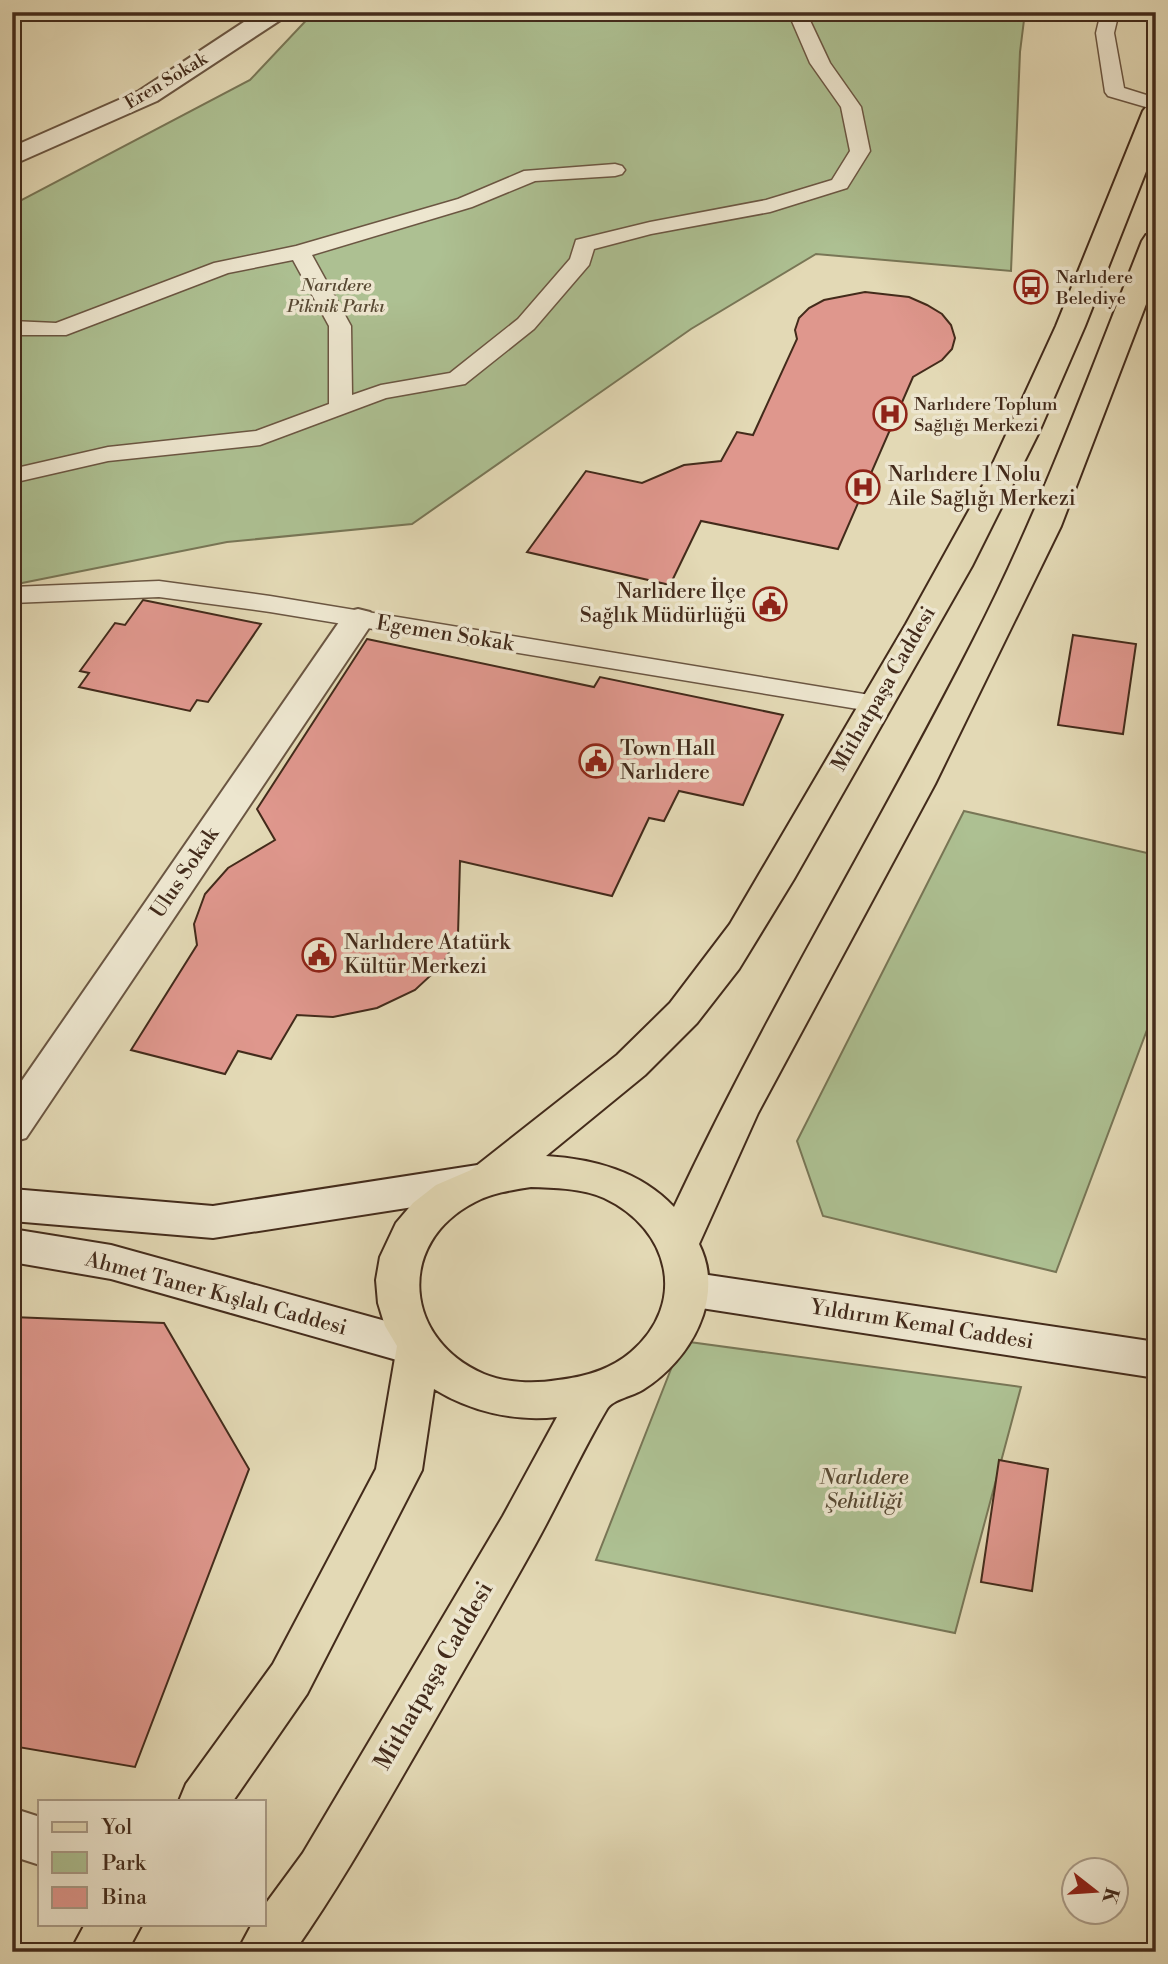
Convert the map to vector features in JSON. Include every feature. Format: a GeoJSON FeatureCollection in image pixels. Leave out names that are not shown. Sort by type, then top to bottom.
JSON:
{"type":"FeatureCollection","features":[{"type":"Feature","properties":{"kind":"main road","name":"Mithatpaşa Caddesi"},"geometry":{"type":"LineString","coordinates":[[486,1180],[621,1074],[707,985],[750,920],[972,535],[1024,429],[1117,214],[1156,111]]}},
{"type":"Feature","properties":{"kind":"main road"},"geometry":{"type":"LineString","coordinates":[[678,1243],[738,1113],[910,796],[1004,612],[1045,526],[1156,241]]}},
{"type":"Feature","properties":{"kind":"main road"},"geometry":{"type":"LineString","coordinates":[[531,1171],[576,1173],[620,1187],[654,1211],[678,1243],[686,1265],[688,1289],[680,1321],[662,1351],[632,1376],[593,1393],[554,1401],[514,1400],[476,1389],[444,1372],[418,1348],[401,1317],[396,1283],[403,1251],[422,1221],[450,1196],[486,1180],[531,1171]]}},
{"type":"Feature","properties":{"kind":"main road"},"geometry":{"type":"LineString","coordinates":[[205,1800],[290,1679],[399,1470],[418,1348]]}},
{"type":"Feature","properties":{"kind":"main road","name":"Mithatpaşa Caddesi"},"geometry":{"type":"LineString","coordinates":[[263,1952],[321,1870],[519,1530],[593,1393]]}},
{"type":"Feature","properties":{"kind":"main road"},"geometry":{"type":"LineString","coordinates":[[96,1952],[115,1926]]}},
{"type":"Feature","properties":{"kind":"street","name":"Eren Sokak"},"geometry":{"type":"LineString","coordinates":[[12,157],[148,96],[275,12]]}},
{"type":"Feature","properties":{"kind":"street","name":"Ulus Sokak"},"geometry":{"type":"LineString","coordinates":[[12,1127],[358,619]]}},
{"type":"Feature","properties":{"kind":"street"},"geometry":{"type":"LineString","coordinates":[[12,1205],[213,1222],[486,1180]]}},
{"type":"Feature","properties":{"kind":"street","name":"Ahmet Taner Kışlalı Caddesi"},"geometry":{"type":"LineString","coordinates":[[12,1245],[111,1262],[418,1348]]}},
{"type":"Feature","properties":{"kind":"street","name":"Yıldırım Kemal Caddesi"},"geometry":{"type":"LineString","coordinates":[[688,1289],[1156,1360]]}},
{"type":"Feature","properties":{"kind":"street"},"geometry":{"type":"LineString","coordinates":[[12,1832],[38,1840]]}},
{"type":"Feature","properties":{"kind":"lane"},"geometry":{"type":"LineString","coordinates":[[12,476],[108,454],[260,438],[381,392],[457,379],[526,324],[581,260],[584,245],[650,228],[770,206],[840,184],[860,151],[851,107],[820,63],[797,12]]}},
{"type":"Feature","properties":{"kind":"lane"},"geometry":{"type":"LineString","coordinates":[[1110,12],[1105,33],[1115,92],[1156,104]]}},
{"type":"Feature","properties":{"kind":"lane"},"geometry":{"type":"LineString","coordinates":[[12,328],[58,330],[222,268],[300,252],[465,203],[531,175],[615,170]]}},
{"type":"Feature","properties":{"kind":"lane"},"geometry":{"type":"LineString","coordinates":[[300,252],[340,326],[341,407]]}},
{"type":"Feature","properties":{"kind":"lane","name":"Egemen Sokak"},"geometry":{"type":"LineString","coordinates":[[12,595],[159,589],[876,704]]}},
{"type":"Feature","properties":{"kind":"green space","name":"Narıdere Piknik Parkı"},"geometry":{"type":"Polygon","coordinates":[[[314,12],[1025,12],[1020,52],[1011,271],[816,254],[691,329],[412,524],[227,542],[12,585],[12,205],[250,80],[314,12]]]}},
{"type":"Feature","properties":{"kind":"green space"},"geometry":{"type":"Polygon","coordinates":[[[964,811],[1156,855],[1156,1006],[1056,1272],[823,1216],[797,1141],[964,811]]]}},
{"type":"Feature","properties":{"kind":"green space","name":"Narlıdere Şehitliği"},"geometry":{"type":"Polygon","coordinates":[[[682,1341],[1021,1387],[955,1633],[596,1560],[682,1341]]]}},
{"type":"Feature","properties":{"kind":"building"},"geometry":{"type":"Polygon","coordinates":[[[865,292],[909,297],[927,305],[942,314],[951,325],[955,338],[952,349],[942,360],[913,377],[838,549],[701,521],[670,585],[527,552],[586,471],[642,483],[684,465],[721,461],[737,432],[753,435],[797,339],[795,330],[799,318],[809,308],[824,300],[865,292]]]}},
{"type":"Feature","properties":{"kind":"building"},"geometry":{"type":"Polygon","coordinates":[[[143,600],[261,624],[208,702],[197,700],[190,711],[79,687],[89,673],[80,671],[115,623],[125,625],[143,600]]]}},
{"type":"Feature","properties":{"kind":"building"},"geometry":{"type":"Polygon","coordinates":[[[1073,635],[1136,644],[1123,734],[1058,725],[1073,635]]]}},
{"type":"Feature","properties":{"kind":"building"},"geometry":{"type":"Polygon","coordinates":[[[367,639],[594,687],[600,677],[783,715],[743,805],[679,791],[664,821],[649,818],[612,896],[460,861],[458,935],[443,964],[415,990],[377,1008],[333,1017],[297,1015],[271,1059],[238,1051],[225,1074],[131,1050],[197,945],[194,924],[205,894],[228,868],[275,840],[257,809],[367,639]]]}},
{"type":"Feature","properties":{"kind":"building"},"geometry":{"type":"Polygon","coordinates":[[[12,1317],[164,1323],[249,1469],[135,1767],[12,1746],[12,1317]]]}},
{"type":"Feature","properties":{"kind":"building"},"geometry":{"type":"Polygon","coordinates":[[[999,1460],[1048,1469],[1032,1591],[981,1582],[999,1460]]]}},
{"type":"Feature","properties":{"kind":"place","name":"Narlıdere Belediye"},"geometry":{"type":"Point","coordinates":[1031,287]}},
{"type":"Feature","properties":{"kind":"place","name":"Narlıdere Toplum Sağlığı Merkezi"},"geometry":{"type":"Point","coordinates":[890,414]}},
{"type":"Feature","properties":{"kind":"place","name":"Narlıdere 1 Nolu Aile Sağlığı Merkezi"},"geometry":{"type":"Point","coordinates":[863,487]}},
{"type":"Feature","properties":{"kind":"place","name":"Narlıdere İlçe Sağlık Müdürlüğü"},"geometry":{"type":"Point","coordinates":[770,604]}},
{"type":"Feature","properties":{"kind":"place","name":"Town Hall Narlıdere"},"geometry":{"type":"Point","coordinates":[596,761]}},
{"type":"Feature","properties":{"kind":"place","name":"Narlıdere Atatürk Kültür Merkezi"},"geometry":{"type":"Point","coordinates":[319,955]}}]}
